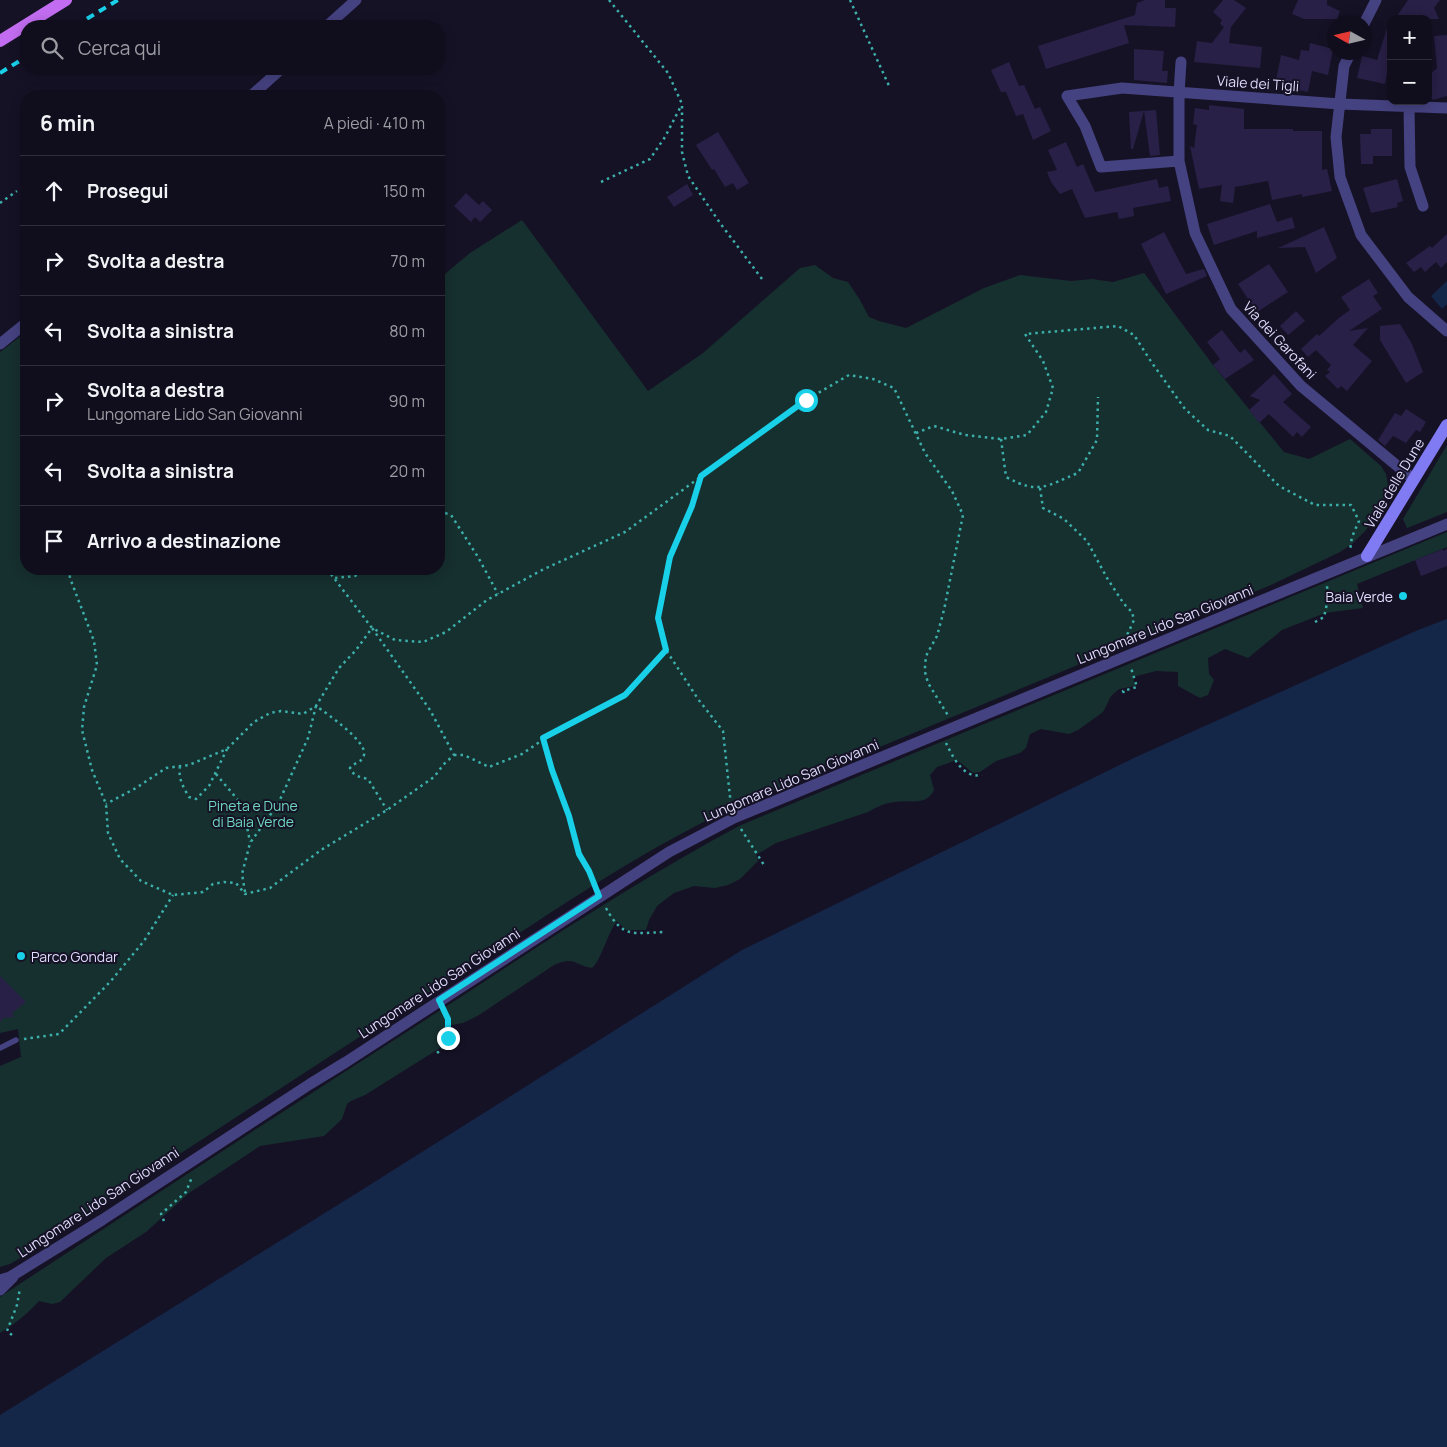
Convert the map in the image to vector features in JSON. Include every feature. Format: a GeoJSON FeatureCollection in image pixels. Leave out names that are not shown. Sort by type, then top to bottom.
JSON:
{"type":"FeatureCollection","features":[{"type":"Feature","properties":{"kind":"main road"},"geometry":{"type":"LineString","coordinates":[[34,20],[66,0]]}},
{"type":"Feature","properties":{"kind":"main road"},"geometry":{"type":"LineString","coordinates":[[0,41],[20,29]]}},
{"type":"Feature","properties":{"kind":"street"},"geometry":{"type":"LineString","coordinates":[[334,20],[356,0]]}},
{"type":"Feature","properties":{"kind":"street"},"geometry":{"type":"LineString","coordinates":[[1368,15],[1376,0]]}},
{"type":"Feature","properties":{"kind":"street"},"geometry":{"type":"LineString","coordinates":[[1347,60],[1344,66],[1336,137],[1340,178],[1362,235],[1408,297],[1447,331]]}},
{"type":"Feature","properties":{"kind":"street","name":"Via dei Garofani"},"geometry":{"type":"LineString","coordinates":[[1181,62],[1179,161],[1195,233],[1231,309],[1301,386],[1413,478]]}},
{"type":"Feature","properties":{"kind":"street"},"geometry":{"type":"LineString","coordinates":[[257,90],[274,75]]}},
{"type":"Feature","properties":{"kind":"street","name":"Viale dei Tigli"},"geometry":{"type":"LineString","coordinates":[[1179,161],[1101,166],[1085,126],[1067,96],[1122,88],[1340,104],[1447,108]]}},
{"type":"Feature","properties":{"kind":"street"},"geometry":{"type":"LineString","coordinates":[[1409,106],[1410,168],[1423,206]]}},
{"type":"Feature","properties":{"kind":"street"},"geometry":{"type":"LineString","coordinates":[[0,344],[20,328]]}},
{"type":"Feature","properties":{"kind":"street","name":"Viale delle Dune"},"geometry":{"type":"LineString","coordinates":[[1368,556],[1413,478],[1447,425]]}},
{"type":"Feature","properties":{"kind":"street","name":"Lungomare Lido San Giovanni"},"geometry":{"type":"LineString","coordinates":[[15,1273],[102,1220],[599,896],[630,879],[668,852],[734,818],[1447,524]]}},
{"type":"Feature","properties":{"kind":"street"},"geometry":{"type":"LineString","coordinates":[[0,1278],[15,1273]]}},
{"type":"Feature","properties":{"kind":"street"},"geometry":{"type":"LineString","coordinates":[[0,1290],[15,1273]]}},
{"type":"Feature","properties":{"kind":"lane"},"geometry":{"type":"LineString","coordinates":[[0,1048],[16,1040]]}},
{"type":"Feature","properties":{"kind":"path"},"geometry":{"type":"LineString","coordinates":[[609,0],[668,72],[682,104],[682,152],[688,176],[762,279]]}},
{"type":"Feature","properties":{"kind":"path"},"geometry":{"type":"LineString","coordinates":[[850,0],[890,88]]}},
{"type":"Feature","properties":{"kind":"path"},"geometry":{"type":"LineString","coordinates":[[601,182],[650,159],[665,137],[682,104]]}},
{"type":"Feature","properties":{"kind":"path"},"geometry":{"type":"LineString","coordinates":[[0,203],[17,192]]}},
{"type":"Feature","properties":{"kind":"path"},"geometry":{"type":"LineString","coordinates":[[916,434],[934,426],[964,436],[1002,439],[1027,435],[1046,412],[1053,388],[1043,361],[1025,334],[1118,326],[1134,335],[1185,409],[1208,430],[1230,436],[1279,486],[1315,505],[1351,505],[1359,521],[1350,548],[1354,561]]}},
{"type":"Feature","properties":{"kind":"path"},"geometry":{"type":"LineString","coordinates":[[372,628],[395,640],[424,642],[446,632],[487,600],[542,570],[625,532],[806,400],[849,375],[873,379],[894,388],[925,453],[952,491],[963,515],[944,610],[937,636],[926,654],[924,672],[928,684],[954,727]]}},
{"type":"Feature","properties":{"kind":"path"},"geometry":{"type":"LineString","coordinates":[[1002,439],[1006,477],[1022,486],[1040,488],[1078,473],[1097,440],[1098,397]]}},
{"type":"Feature","properties":{"kind":"path"},"geometry":{"type":"LineString","coordinates":[[701,476],[692,506],[670,557],[658,618],[666,650],[698,699],[722,731],[734,818],[764,865]]}},
{"type":"Feature","properties":{"kind":"path"},"geometry":{"type":"LineString","coordinates":[[1040,488],[1043,508],[1064,519],[1088,540],[1107,578],[1124,604],[1132,612],[1134,620],[1122,644],[1137,687],[1123,691],[1124,693]]}},
{"type":"Feature","properties":{"kind":"path"},"geometry":{"type":"LineString","coordinates":[[445,513],[451,515],[478,557],[498,594]]}},
{"type":"Feature","properties":{"kind":"path"},"geometry":{"type":"LineString","coordinates":[[70,575],[94,641],[97,665],[84,707],[82,730],[92,770],[106,804],[108,833],[120,860],[141,881],[173,895],[203,892],[213,884],[224,882],[236,883],[245,894]]}},
{"type":"Feature","properties":{"kind":"path"},"geometry":{"type":"LineString","coordinates":[[332,575],[430,710],[454,755]]}},
{"type":"Feature","properties":{"kind":"path"},"geometry":{"type":"LineString","coordinates":[[335,578],[357,575]]}},
{"type":"Feature","properties":{"kind":"path"},"geometry":{"type":"LineString","coordinates":[[1315,622],[1324,617],[1327,607],[1326,580],[1323,575]]}},
{"type":"Feature","properties":{"kind":"path"},"geometry":{"type":"LineString","coordinates":[[245,894],[242,874],[250,843],[278,804],[308,738],[316,706],[339,668],[356,650],[372,628]]}},
{"type":"Feature","properties":{"kind":"path"},"geometry":{"type":"LineString","coordinates":[[245,894],[270,888],[322,850],[387,810],[434,777],[454,755],[464,756],[489,767],[522,754],[543,738],[625,695],[666,650]]}},
{"type":"Feature","properties":{"kind":"path"},"geometry":{"type":"LineString","coordinates":[[106,804],[166,768],[189,765],[226,749],[254,722],[270,713],[280,711],[303,714],[316,706]]}},
{"type":"Feature","properties":{"kind":"path"},"geometry":{"type":"LineString","coordinates":[[316,706],[359,742],[364,751],[364,756],[361,761],[350,768],[356,776],[368,779],[387,810]]}},
{"type":"Feature","properties":{"kind":"path"},"geometry":{"type":"LineString","coordinates":[[942,732],[955,762],[971,774],[982,775]]}},
{"type":"Feature","properties":{"kind":"path"},"geometry":{"type":"LineString","coordinates":[[543,738],[552,770],[569,816],[579,854],[612,920],[625,931],[634,933],[665,932]]}},
{"type":"Feature","properties":{"kind":"path"},"geometry":{"type":"LineString","coordinates":[[180,766],[180,778],[189,797],[196,799],[209,786],[226,749]]}},
{"type":"Feature","properties":{"kind":"path"},"geometry":{"type":"LineString","coordinates":[[216,774],[243,806],[250,843]]}},
{"type":"Feature","properties":{"kind":"path"},"geometry":{"type":"LineString","coordinates":[[16,1040],[59,1034],[110,982],[144,941],[173,895]]}},
{"type":"Feature","properties":{"kind":"path"},"geometry":{"type":"LineString","coordinates":[[437,1053],[446,1043],[449,1027],[446,1014],[439,1000]]}},
{"type":"Feature","properties":{"kind":"path"},"geometry":{"type":"LineString","coordinates":[[164,1221],[161,1214],[186,1192],[193,1175],[192,1169],[187,1163]]}},
{"type":"Feature","properties":{"kind":"path"},"geometry":{"type":"LineString","coordinates":[[12,1335],[7,1331],[20,1292],[20,1281],[15,1273]]}},
{"type":"Feature","properties":{"kind":"green space","name":"Pineta e Dune di Baia Verde"},"geometry":{"type":"Polygon","coordinates":[[[522,220],[648,391],[703,353],[800,268],[815,265],[833,278],[848,282],[869,317],[906,328],[984,288],[1020,275],[1071,281],[1092,279],[1113,282],[1144,273],[1213,365],[1284,452],[1309,459],[1350,439],[1381,466],[1386,474],[1389,491],[1366,530],[1352,544],[1340,552],[1271,585],[730,809],[660,845],[559,907],[22,1257],[0,1267],[0,1066],[21,1057],[18,1029],[0,1033],[0,352],[20,337],[20,575],[445,575],[445,274],[470,253],[522,220]]]}},
{"type":"Feature","properties":{"kind":"green space"},"geometry":{"type":"Polygon","coordinates":[[[1447,445],[1447,512],[1407,528],[1403,519],[1447,445]]]}},
{"type":"Feature","properties":{"kind":"green space"},"geometry":{"type":"Polygon","coordinates":[[[1447,532],[1447,547],[1357,584],[1363,608],[1325,613],[1282,630],[1248,658],[1225,649],[1208,658],[1209,674],[1214,680],[1208,695],[1200,698],[1178,686],[1178,672],[1156,671],[1133,677],[1135,686],[1119,689],[1111,696],[1103,712],[1078,730],[1069,734],[1041,729],[1030,734],[1026,748],[1020,753],[996,761],[980,772],[973,773],[957,760],[937,767],[930,775],[934,790],[926,799],[884,804],[868,812],[776,843],[756,855],[758,861],[740,879],[728,885],[715,888],[694,886],[674,893],[657,906],[646,930],[626,930],[617,921],[599,959],[592,968],[571,961],[561,962],[479,1015],[463,1023],[446,1026],[444,1040],[440,1048],[365,1095],[347,1104],[342,1119],[324,1136],[260,1146],[189,1193],[146,1232],[106,1258],[60,1302],[52,1304],[39,1301],[21,1319],[0,1333],[0,1297],[547,941],[662,869],[701,847],[741,825],[1447,532]]]}},
{"type":"Feature","properties":{"kind":"water"},"geometry":{"type":"Polygon","coordinates":[[[1447,281],[1447,304],[1442,309],[1431,296],[1447,281]]]}},
{"type":"Feature","properties":{"kind":"water"},"geometry":{"type":"Polygon","coordinates":[[[1447,619],[1447,1447],[0,1447],[0,1415],[742,950],[1136,757],[1418,630],[1447,619]]]}},
{"type":"Feature","properties":{"kind":"building"},"geometry":{"type":"Polygon","coordinates":[[[1145,0],[1165,0],[1165,8],[1176,8],[1175,27],[1124,25],[1129,43],[1046,69],[1038,46],[1135,15],[1137,3],[1145,0]]]}},
{"type":"Feature","properties":{"kind":"building"},"geometry":{"type":"Polygon","coordinates":[[[1223,0],[1234,0],[1246,8],[1231,27],[1229,43],[1262,47],[1260,68],[1194,62],[1197,41],[1212,43],[1224,27],[1220,24],[1222,20],[1213,12],[1223,0]]]}},
{"type":"Feature","properties":{"kind":"building"},"geometry":{"type":"Polygon","coordinates":[[[1298,0],[1327,0],[1327,5],[1340,11],[1338,15],[1327,15],[1327,19],[1304,19],[1292,14],[1298,0]]]}},
{"type":"Feature","properties":{"kind":"building"},"geometry":{"type":"Polygon","coordinates":[[[1408,0],[1440,0],[1434,8],[1439,19],[1432,19],[1432,15],[1398,15],[1408,0]]]}},
{"type":"Feature","properties":{"kind":"building"},"geometry":{"type":"Polygon","coordinates":[[[1387,28],[1387,73],[1385,84],[1357,78],[1361,60],[1377,60],[1387,28]]]}},
{"type":"Feature","properties":{"kind":"building"},"geometry":{"type":"Polygon","coordinates":[[[1447,35],[1447,96],[1433,100],[1432,72],[1437,68],[1434,36],[1447,35]]]}},
{"type":"Feature","properties":{"kind":"building"},"geometry":{"type":"Polygon","coordinates":[[[1310,43],[1327,47],[1327,60],[1331,60],[1328,75],[1312,71],[1308,92],[1284,87],[1285,82],[1276,80],[1281,55],[1299,60],[1301,50],[1309,51],[1310,43]]]}},
{"type":"Feature","properties":{"kind":"building"},"geometry":{"type":"Polygon","coordinates":[[[1134,49],[1164,51],[1162,71],[1168,71],[1167,83],[1134,80],[1134,49]]]}},
{"type":"Feature","properties":{"kind":"building"},"geometry":{"type":"Polygon","coordinates":[[[1009,62],[1019,86],[1024,85],[1035,109],[1040,107],[1051,131],[1033,140],[1023,114],[1016,116],[1006,92],[1001,92],[991,70],[1009,62]]]}},
{"type":"Feature","properties":{"kind":"building"},"geometry":{"type":"Polygon","coordinates":[[[1209,105],[1244,109],[1244,129],[1322,131],[1322,170],[1327,169],[1332,191],[1272,200],[1268,181],[1235,187],[1233,203],[1220,201],[1222,185],[1199,189],[1190,146],[1194,148],[1197,125],[1193,124],[1195,108],[1209,110],[1209,105]]]}},
{"type":"Feature","properties":{"kind":"building"},"geometry":{"type":"Polygon","coordinates":[[[1156,110],[1160,155],[1150,156],[1144,111],[1133,149],[1131,149],[1129,112],[1156,110]]]}},
{"type":"Feature","properties":{"kind":"building"},"geometry":{"type":"Polygon","coordinates":[[[1371,129],[1392,129],[1392,156],[1373,156],[1373,164],[1361,164],[1360,134],[1371,134],[1371,129]]]}},
{"type":"Feature","properties":{"kind":"building"},"geometry":{"type":"Polygon","coordinates":[[[718,132],[749,183],[737,190],[733,183],[725,187],[696,145],[718,132]]]}},
{"type":"Feature","properties":{"kind":"building"},"geometry":{"type":"Polygon","coordinates":[[[1066,142],[1077,167],[1083,164],[1095,192],[1157,179],[1159,188],[1168,186],[1171,201],[1133,208],[1134,216],[1119,219],[1117,212],[1085,218],[1072,189],[1060,194],[1051,182],[1047,172],[1057,170],[1048,150],[1066,142]]]}},
{"type":"Feature","properties":{"kind":"building"},"geometry":{"type":"Polygon","coordinates":[[[1397,179],[1403,201],[1397,203],[1398,207],[1371,213],[1363,188],[1397,179]]]}},
{"type":"Feature","properties":{"kind":"building"},"geometry":{"type":"Polygon","coordinates":[[[687,184],[693,195],[674,207],[667,197],[687,184]]]}},
{"type":"Feature","properties":{"kind":"building"},"geometry":{"type":"Polygon","coordinates":[[[466,193],[479,205],[483,201],[492,210],[480,222],[475,217],[471,222],[454,206],[466,193]]]}},
{"type":"Feature","properties":{"kind":"building"},"geometry":{"type":"Polygon","coordinates":[[[1270,204],[1277,222],[1292,217],[1295,228],[1257,238],[1257,231],[1214,245],[1207,224],[1270,204]]]}},
{"type":"Feature","properties":{"kind":"building"},"geometry":{"type":"Polygon","coordinates":[[[1324,227],[1337,258],[1316,273],[1305,247],[1278,248],[1324,227]]]}},
{"type":"Feature","properties":{"kind":"building"},"geometry":{"type":"Polygon","coordinates":[[[1164,232],[1186,274],[1204,269],[1207,276],[1166,294],[1141,244],[1164,232]]]}},
{"type":"Feature","properties":{"kind":"building"},"geometry":{"type":"Polygon","coordinates":[[[1447,234],[1447,262],[1441,268],[1436,262],[1425,272],[1421,267],[1414,272],[1406,263],[1430,246],[1432,248],[1447,234]]]}},
{"type":"Feature","properties":{"kind":"building"},"geometry":{"type":"Polygon","coordinates":[[[1269,264],[1288,292],[1257,312],[1238,284],[1269,264]]]}},
{"type":"Feature","properties":{"kind":"building"},"geometry":{"type":"Polygon","coordinates":[[[1369,279],[1378,293],[1373,296],[1382,309],[1349,331],[1368,328],[1353,345],[1372,361],[1347,391],[1341,386],[1338,389],[1325,376],[1330,372],[1327,370],[1331,365],[1316,350],[1308,357],[1301,349],[1317,334],[1319,336],[1350,310],[1341,297],[1369,279]]]}},
{"type":"Feature","properties":{"kind":"building"},"geometry":{"type":"Polygon","coordinates":[[[1296,311],[1305,321],[1288,335],[1280,326],[1296,311]]]}},
{"type":"Feature","properties":{"kind":"building"},"geometry":{"type":"Polygon","coordinates":[[[1400,324],[1412,344],[1423,372],[1406,383],[1380,340],[1380,326],[1400,324]]]}},
{"type":"Feature","properties":{"kind":"building"},"geometry":{"type":"Polygon","coordinates":[[[1222,330],[1240,353],[1245,349],[1254,360],[1225,379],[1213,365],[1220,359],[1207,342],[1222,330]]]}},
{"type":"Feature","properties":{"kind":"building"},"geometry":{"type":"Polygon","coordinates":[[[1274,374],[1292,394],[1283,402],[1311,427],[1302,437],[1297,432],[1293,437],[1269,414],[1259,423],[1249,410],[1260,400],[1250,396],[1274,374]]]}},
{"type":"Feature","properties":{"kind":"building"},"geometry":{"type":"Polygon","coordinates":[[[1406,409],[1426,422],[1420,432],[1416,430],[1406,443],[1393,436],[1385,446],[1378,440],[1395,413],[1401,416],[1406,409]]]}},
{"type":"Feature","properties":{"kind":"building"},"geometry":{"type":"Polygon","coordinates":[[[1443,549],[1443,551],[1447,549],[1447,566],[1421,576],[1415,560],[1443,549]]]}},
{"type":"Feature","properties":{"kind":"building"},"geometry":{"type":"Polygon","coordinates":[[[0,976],[26,1002],[12,1013],[14,1017],[4,1018],[0,1022],[0,976]]]}},
{"type":"Feature","properties":{"kind":"railway"},"geometry":{"type":"LineString","coordinates":[[85,20],[118,0]]}},
{"type":"Feature","properties":{"kind":"railway"},"geometry":{"type":"LineString","coordinates":[[0,73],[20,61]]}},
{"type":"Feature","properties":{"kind":"place","name":"Baia Verde"},"geometry":{"type":"Point","coordinates":[1403,596]}},
{"type":"Feature","properties":{"kind":"place","name":"Parco Gondar"},"geometry":{"type":"Point","coordinates":[21,956]}},
{"type":"Feature","properties":{"kind":"route"},"geometry":{"type":"LineString","coordinates":[[448,1038],[448,1019],[439,1000],[599,896],[589,871],[579,854],[569,816],[552,770],[543,738],[625,695],[666,650],[658,618],[670,557],[692,506],[701,476],[806,400]]}}]}
